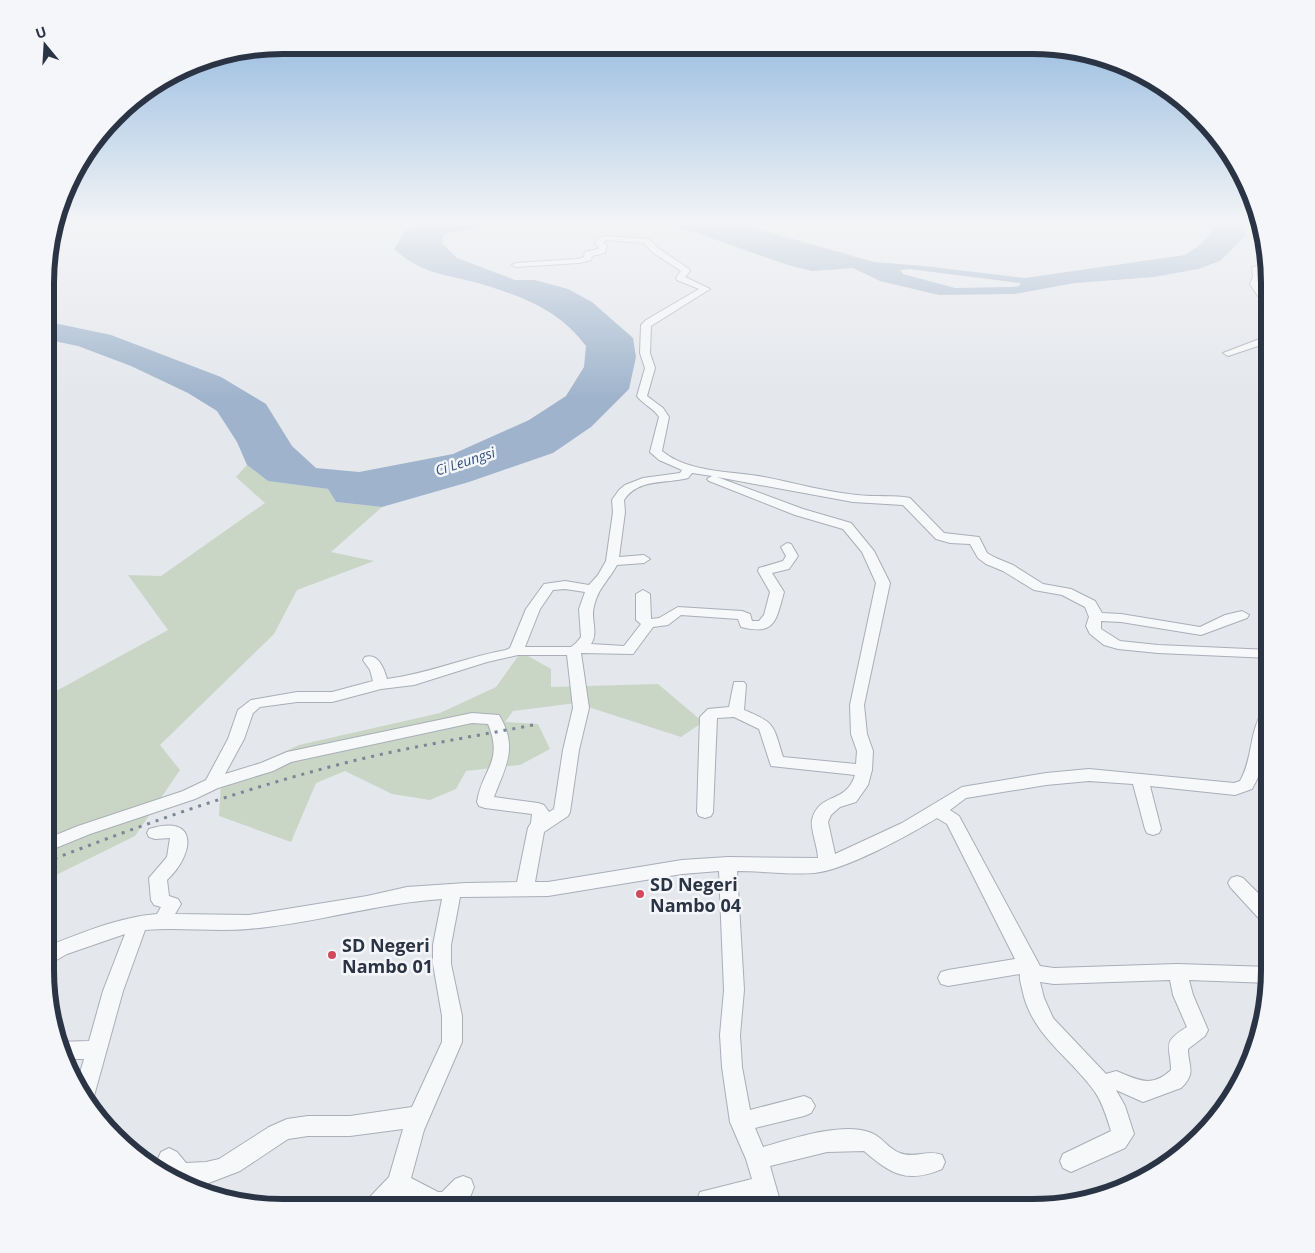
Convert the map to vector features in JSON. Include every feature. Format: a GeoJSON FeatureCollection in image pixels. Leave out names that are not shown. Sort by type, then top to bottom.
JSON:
{"type":"FeatureCollection","features":[{"type":"Feature","properties":{"kind":"street"},"geometry":{"type":"LineString","coordinates":[[686,280],[706,289],[650,322],[646,325],[645,330],[645,352],[650,368],[642,396],[647,403],[659,408],[664,417],[656,452],[663,458],[689,470],[798,512],[847,526],[868,551],[883,583],[857,705],[859,734],[865,751],[864,770],[860,785],[850,798],[834,803],[824,812],[820,822],[828,862]]}},
{"type":"Feature","properties":{"kind":"street"},"geometry":{"type":"LineString","coordinates":[[1256,280],[1254,284],[1261,296]]}},
{"type":"Feature","properties":{"kind":"street"},"geometry":{"type":"LineString","coordinates":[[1228,352],[1261,342]]}},
{"type":"Feature","properties":{"kind":"street"},"geometry":{"type":"LineString","coordinates":[[525,890],[535,832],[539,826],[562,812],[571,750],[580,708],[577,650],[590,634],[586,614],[592,589],[604,577],[612,561],[619,512],[619,496],[628,488],[638,483],[684,476],[689,470]]}},
{"type":"Feature","properties":{"kind":"street"},"geometry":{"type":"LineString","coordinates":[[689,470],[764,481],[846,498],[884,502],[906,501],[940,536],[950,539],[975,540],[982,555],[991,561],[1008,568],[1039,587],[1074,595],[1090,604],[1096,617],[1093,626],[1095,631],[1104,640],[1118,645],[1158,649],[1261,654]]}},
{"type":"Feature","properties":{"kind":"street"},"geometry":{"type":"LineString","coordinates":[[643,594],[643,620],[648,623],[663,622],[675,613],[683,611],[742,615],[745,617],[746,624],[762,626],[772,611],[777,592],[764,571],[780,569],[788,564],[792,556],[786,547]]}},
{"type":"Feature","properties":{"kind":"street"},"geometry":{"type":"LineString","coordinates":[[612,561],[644,559]]}},
{"type":"Feature","properties":{"kind":"street"},"geometry":{"type":"LineString","coordinates":[[516,651],[533,609],[550,587],[565,584],[592,589]]}},
{"type":"Feature","properties":{"kind":"street"},"geometry":{"type":"LineString","coordinates":[[1096,617],[1121,618],[1202,631],[1209,629],[1228,617],[1242,614]]}},
{"type":"Feature","properties":{"kind":"street"},"geometry":{"type":"LineString","coordinates":[[212,784],[236,739],[246,710],[250,706],[262,702],[297,697],[332,697],[381,684],[414,680],[484,658],[510,654],[516,651],[628,651],[648,623]]}},
{"type":"Feature","properties":{"kind":"street"},"geometry":{"type":"LineString","coordinates":[[370,660],[376,667],[381,684]]}},
{"type":"Feature","properties":{"kind":"street"},"geometry":{"type":"LineString","coordinates":[[736,712],[739,684]]}},
{"type":"Feature","properties":{"kind":"street"},"geometry":{"type":"LineString","coordinates":[[704,812],[708,718],[713,713],[736,712],[763,724],[768,729],[775,759],[780,764],[817,765],[864,770]]}},
{"type":"Feature","properties":{"kind":"street"},"geometry":{"type":"LineString","coordinates":[[54,843],[84,830],[189,795],[212,784],[267,767],[287,757],[472,718],[494,719],[500,732],[504,755],[486,796],[486,802],[538,809],[541,812],[539,826]]}},
{"type":"Feature","properties":{"kind":"street"},"geometry":{"type":"LineString","coordinates":[[54,953],[100,934],[138,923],[162,921],[204,923],[249,922],[366,903],[407,894],[451,891],[525,890],[573,886],[645,872],[728,864],[815,866],[840,859],[894,834],[938,810],[962,793],[970,790],[1046,779],[1089,776],[1200,784],[1217,788],[1235,789],[1246,785],[1255,767],[1258,735],[1261,725]]}},
{"type":"Feature","properties":{"kind":"street"},"geometry":{"type":"LineString","coordinates":[[1142,780],[1141,784],[1152,820],[1152,829]]}},
{"type":"Feature","properties":{"kind":"street"},"geometry":{"type":"LineString","coordinates":[[938,810],[953,820],[1030,967],[1039,975],[1177,972],[1261,975]]}},
{"type":"Feature","properties":{"kind":"street"},"geometry":{"type":"LineString","coordinates":[[155,834],[174,831],[179,834],[176,857],[171,866],[158,878],[160,900],[172,904],[162,921]]}},
{"type":"Feature","properties":{"kind":"street"},"geometry":{"type":"LineString","coordinates":[[728,864],[734,990],[730,1035],[732,1067],[741,1122],[757,1160],[767,1197],[728,1199]]}},
{"type":"Feature","properties":{"kind":"street"},"geometry":{"type":"LineString","coordinates":[[1237,884],[1261,909]]}},
{"type":"Feature","properties":{"kind":"street"},"geometry":{"type":"LineString","coordinates":[[384,1199],[399,1183],[414,1130],[452,1042],[452,1016],[442,964],[442,945],[450,909],[451,891]]}},
{"type":"Feature","properties":{"kind":"street"},"geometry":{"type":"LineString","coordinates":[[86,1088],[113,991],[138,923]]}},
{"type":"Feature","properties":{"kind":"street"},"geometry":{"type":"LineString","coordinates":[[948,978],[1030,967]]}},
{"type":"Feature","properties":{"kind":"street"},"geometry":{"type":"LineString","coordinates":[[1030,967],[1029,978],[1034,998],[1046,1024],[1102,1085],[1114,1106],[1123,1134],[1117,1141],[1071,1161]]}},
{"type":"Feature","properties":{"kind":"street"},"geometry":{"type":"LineString","coordinates":[[1102,1085],[1116,1080],[1143,1092],[1174,1081],[1180,1074],[1182,1068],[1177,1050],[1178,1046],[1198,1030],[1183,995],[1177,972]]}},
{"type":"Feature","properties":{"kind":"street"},"geometry":{"type":"LineString","coordinates":[[68,1050],[96,1050]]}},
{"type":"Feature","properties":{"kind":"street"},"geometry":{"type":"LineString","coordinates":[[741,1122],[804,1106]]}},
{"type":"Feature","properties":{"kind":"street"},"geometry":{"type":"LineString","coordinates":[[169,1159],[181,1174],[203,1175],[217,1172],[234,1164],[274,1135],[286,1129],[302,1125],[338,1128],[420,1116]]}},
{"type":"Feature","properties":{"kind":"street"},"geometry":{"type":"LineString","coordinates":[[757,1160],[791,1150],[856,1139],[869,1142],[897,1164],[916,1167],[934,1162]]}},
{"type":"Feature","properties":{"kind":"street"},"geometry":{"type":"LineString","coordinates":[[399,1183],[429,1199]]}},
{"type":"Feature","properties":{"kind":"street"},"geometry":{"type":"LineString","coordinates":[[450,1199],[463,1187]]}},
{"type":"Feature","properties":{"kind":"green space"},"geometry":{"type":"Polygon","coordinates":[[[247,465],[268,481],[328,489],[336,502],[382,507],[331,552],[374,561],[297,590],[274,634],[160,745],[180,770],[135,836],[54,876],[54,692],[168,630],[128,575],[161,576],[265,503],[236,477],[247,465]]]}},
{"type":"Feature","properties":{"kind":"green space"},"geometry":{"type":"Polygon","coordinates":[[[521,652],[551,669],[551,687],[658,684],[703,722],[681,737],[576,703],[513,711],[505,722],[538,724],[550,749],[520,765],[466,771],[456,789],[430,800],[392,794],[345,771],[316,783],[291,842],[219,816],[221,781],[299,745],[440,713],[496,687],[521,652]]]}},
{"type":"Feature","properties":{"kind":"water","name":"Ci Leungsi"},"geometry":{"type":"Polygon","coordinates":[[[467,280],[537,280],[568,289],[592,302],[633,338],[636,357],[629,389],[591,427],[553,453],[469,482],[382,507],[336,502],[328,489],[268,481],[247,465],[237,442],[217,411],[188,393],[131,366],[78,346],[54,341],[54,323],[111,335],[221,377],[266,404],[292,446],[316,468],[359,472],[453,454],[529,420],[566,396],[584,367],[586,346],[564,322],[551,313],[524,299],[467,280]]]}},
{"type":"Feature","properties":{"kind":"water"},"geometry":{"type":"Polygon","coordinates":[[[927,280],[955,288],[1011,287],[1019,286],[1021,283],[1001,280],[1108,280],[1075,283],[1014,294],[939,295],[880,281],[927,280]]]}},
{"type":"Feature","properties":{"kind":"railway"},"geometry":{"type":"LineString","coordinates":[[54,859],[192,809],[303,774],[390,752],[538,724]]}},
{"type":"Feature","properties":{"kind":"place","name":"SD Negeri Nambo 04"},"geometry":{"type":"Point","coordinates":[640,894]}},
{"type":"Feature","properties":{"kind":"place","name":"SD Negeri Nambo 01"},"geometry":{"type":"Point","coordinates":[332,955]}}]}
